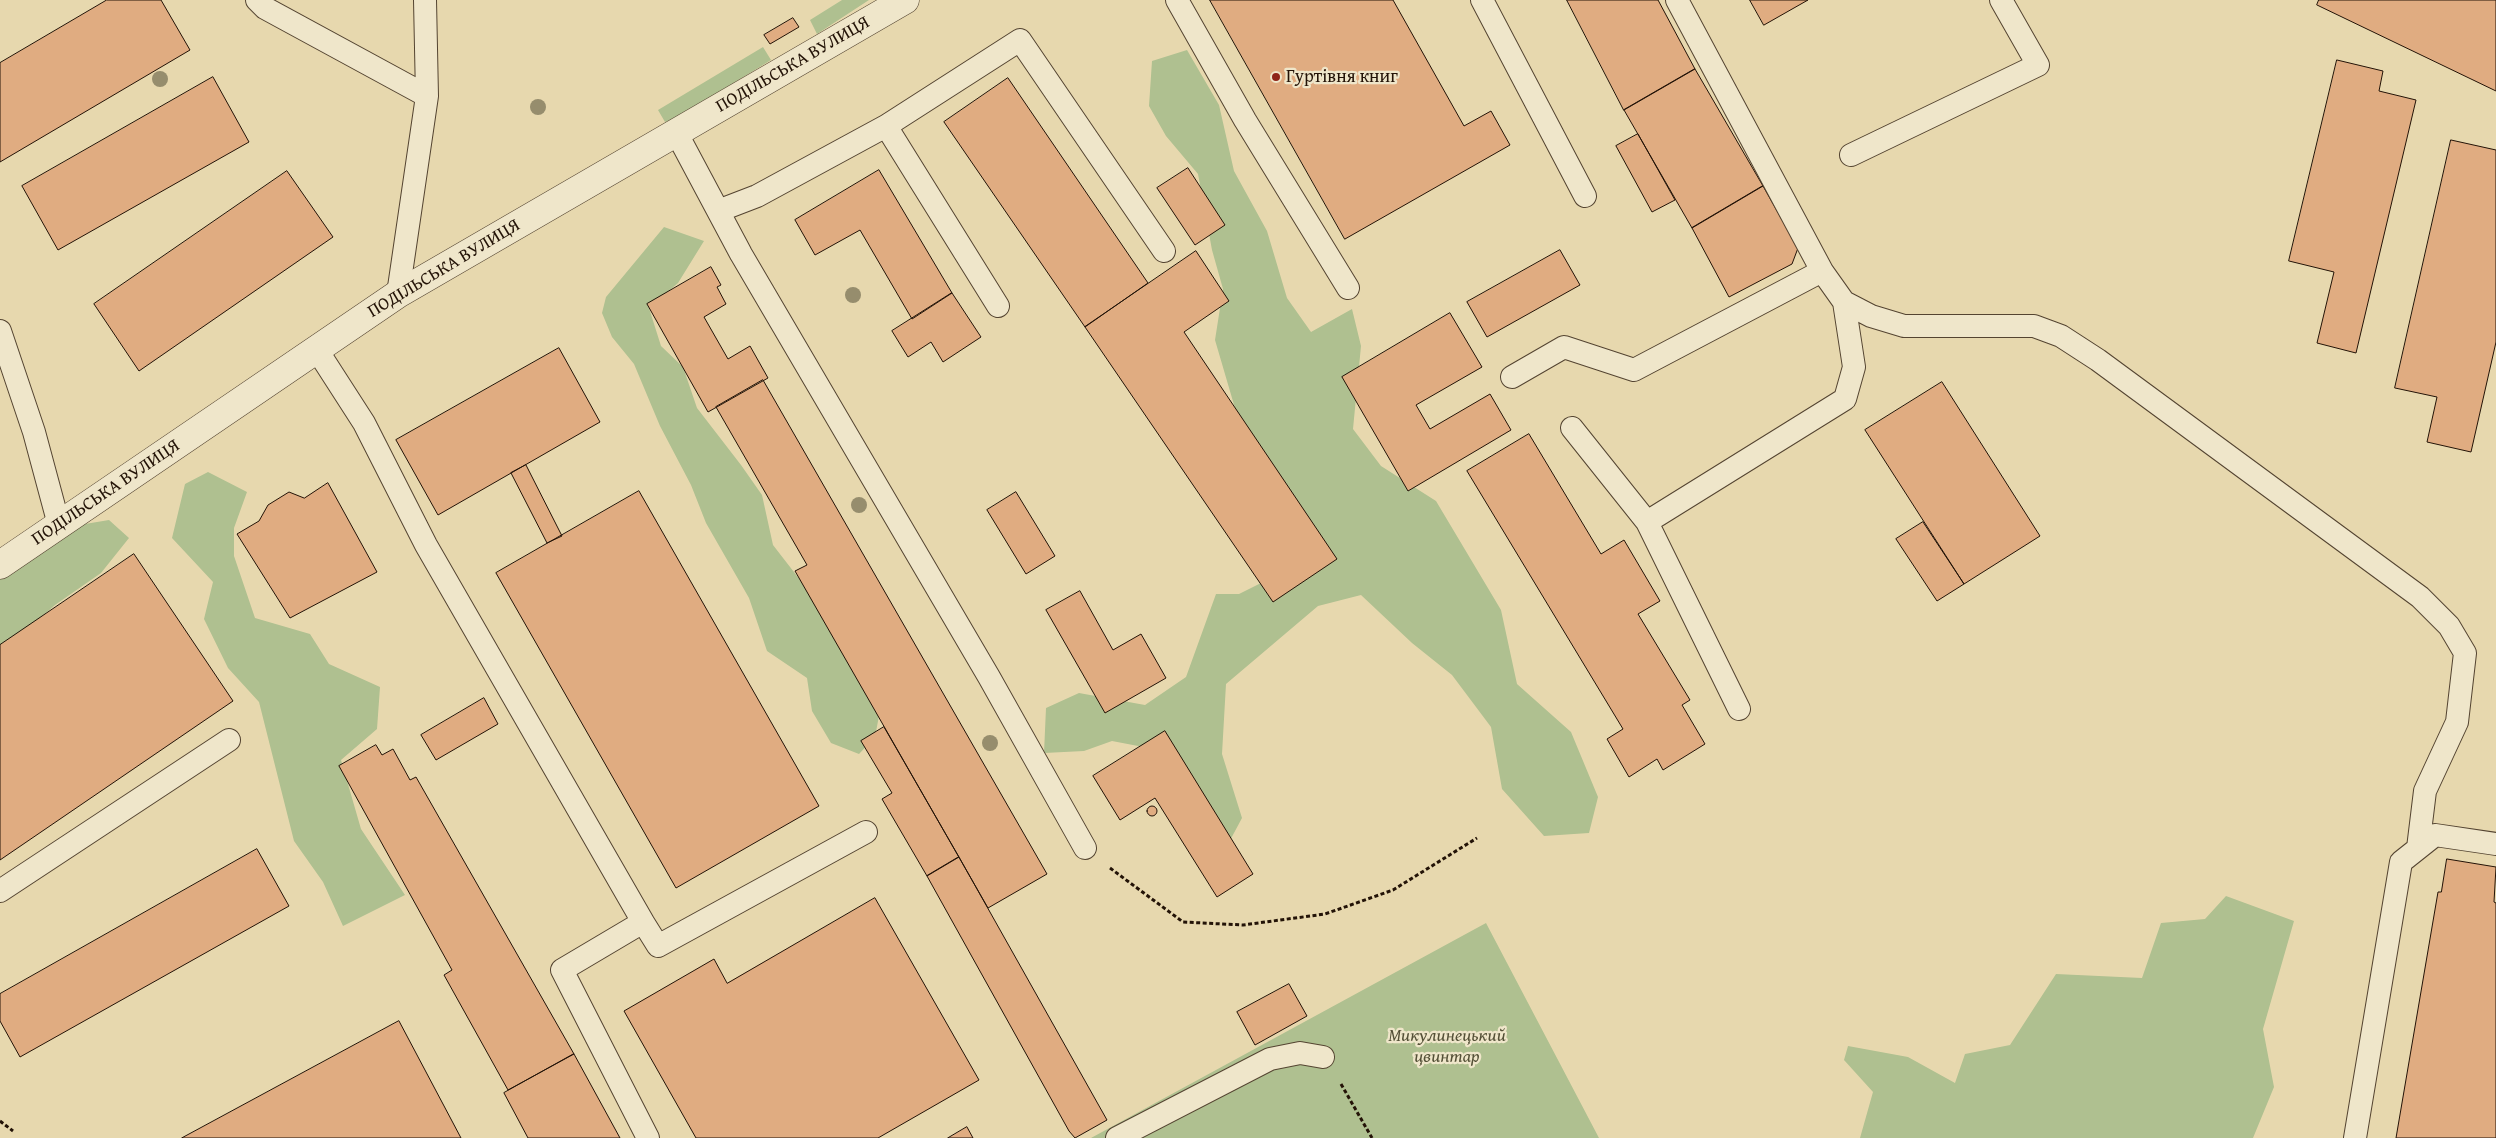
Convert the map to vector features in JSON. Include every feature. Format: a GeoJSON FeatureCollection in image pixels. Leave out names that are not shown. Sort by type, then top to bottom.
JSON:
{"type":"FeatureCollection","features":[{"type":"Feature","properties":{"kind":"street","name":"ПОДІЛЬСЬКА ВУЛИЦЯ"},"geometry":{"type":"LineString","coordinates":[[0,565],[398,294],[905,0]]}},
{"type":"Feature","properties":{"kind":"lane"},"geometry":{"type":"LineString","coordinates":[[258,0],[265,8],[427,96]]}},
{"type":"Feature","properties":{"kind":"lane"},"geometry":{"type":"LineString","coordinates":[[398,294],[427,96],[425,0]]}},
{"type":"Feature","properties":{"kind":"lane"},"geometry":{"type":"LineString","coordinates":[[1177,0],[1245,120],[1348,288]]}},
{"type":"Feature","properties":{"kind":"lane"},"geometry":{"type":"LineString","coordinates":[[1482,0],[1585,196]]}},
{"type":"Feature","properties":{"kind":"lane"},"geometry":{"type":"LineString","coordinates":[[1647,522],[1844,399],[1854,367],[1844,302],[1822,271],[1677,0]]}},
{"type":"Feature","properties":{"kind":"lane"},"geometry":{"type":"LineString","coordinates":[[1851,155],[2038,65],[2001,0]]}},
{"type":"Feature","properties":{"kind":"lane"},"geometry":{"type":"LineString","coordinates":[[718,211],[757,196],[886,126],[1020,40],[1164,251]]}},
{"type":"Feature","properties":{"kind":"lane"},"geometry":{"type":"LineString","coordinates":[[886,126],[998,306]]}},
{"type":"Feature","properties":{"kind":"lane"},"geometry":{"type":"LineString","coordinates":[[676,132],[740,254],[989,677],[1085,848]]}},
{"type":"Feature","properties":{"kind":"lane"},"geometry":{"type":"LineString","coordinates":[[1512,378],[1564,347],[1634,370],[1822,271]]}},
{"type":"Feature","properties":{"kind":"lane"},"geometry":{"type":"LineString","coordinates":[[1844,302],[1871,316],[1904,326],[2034,326],[2061,336],[2098,360],[2420,597],[2449,626],[2465,653],[2457,722],[2425,791],[2418,848]]}},
{"type":"Feature","properties":{"kind":"lane"},"geometry":{"type":"LineString","coordinates":[[0,331],[34,432],[59,525]]}},
{"type":"Feature","properties":{"kind":"lane"},"geometry":{"type":"LineString","coordinates":[[317,350],[364,423],[426,545],[658,946],[866,832]]}},
{"type":"Feature","properties":{"kind":"lane"},"geometry":{"type":"LineString","coordinates":[[1572,428],[1647,522],[1738,709]]}},
{"type":"Feature","properties":{"kind":"lane"},"geometry":{"type":"LineString","coordinates":[[0,891],[229,740]]}},
{"type":"Feature","properties":{"kind":"lane"},"geometry":{"type":"LineString","coordinates":[[2355,1138],[2401,862],[2435,835],[2496,844]]}},
{"type":"Feature","properties":{"kind":"lane"},"geometry":{"type":"LineString","coordinates":[[643,922],[562,970],[648,1138]]}},
{"type":"Feature","properties":{"kind":"lane"},"geometry":{"type":"LineString","coordinates":[[1117,1138],[1270,1059],[1300,1053],[1322,1057]]}},
{"type":"Feature","properties":{"kind":"path"},"geometry":{"type":"LineString","coordinates":[[1085,848],[1122,878],[1183,922],[1243,925],[1325,914],[1393,890],[1477,838]]}},
{"type":"Feature","properties":{"kind":"path"},"geometry":{"type":"LineString","coordinates":[[1322,1057],[1372,1138]]}},
{"type":"Feature","properties":{"kind":"path"},"geometry":{"type":"LineString","coordinates":[[0,1121],[13,1131]]}},
{"type":"Feature","properties":{"kind":"green space"},"geometry":{"type":"Polygon","coordinates":[[[842,0],[869,0],[817,34],[810,20],[842,0]]]}},
{"type":"Feature","properties":{"kind":"green space"},"geometry":{"type":"Polygon","coordinates":[[[763,47],[771,60],[677,118],[665,122],[658,110],[763,47]]]}},
{"type":"Feature","properties":{"kind":"green space"},"geometry":{"type":"Polygon","coordinates":[[[1187,50],[1219,105],[1234,171],[1267,231],[1287,298],[1311,332],[1352,309],[1361,346],[1353,429],[1381,466],[1436,501],[1501,610],[1517,684],[1571,732],[1598,797],[1589,833],[1544,836],[1502,789],[1491,727],[1452,675],[1412,643],[1361,595],[1318,606],[1226,684],[1222,754],[1242,818],[1227,846],[1159,750],[1112,741],[1084,751],[1044,753],[1046,708],[1079,693],[1145,705],[1186,677],[1216,594],[1239,594],[1283,572],[1215,340],[1223,289],[1212,250],[1198,174],[1166,136],[1149,106],[1152,61],[1187,50]]]}},
{"type":"Feature","properties":{"kind":"green space"},"geometry":{"type":"Polygon","coordinates":[[[664,227],[704,241],[678,283],[649,308],[661,346],[683,367],[697,408],[762,495],[773,545],[821,607],[882,700],[875,737],[859,754],[831,743],[812,711],[807,678],[767,651],[749,598],[706,523],[691,485],[660,426],[634,364],[612,337],[602,313],[606,297],[664,227]]]}},
{"type":"Feature","properties":{"kind":"green space"},"geometry":{"type":"Polygon","coordinates":[[[208,472],[247,492],[234,528],[234,556],[255,618],[310,634],[329,664],[380,687],[377,729],[341,760],[361,829],[405,895],[343,926],[323,882],[294,841],[259,702],[228,668],[204,619],[213,582],[172,538],[185,484],[208,472]]]}},
{"type":"Feature","properties":{"kind":"green space"},"geometry":{"type":"Polygon","coordinates":[[[109,520],[129,538],[101,573],[55,605],[10,645],[0,651],[0,566],[55,529],[109,520]]]}},
{"type":"Feature","properties":{"kind":"green space"},"geometry":{"type":"Polygon","coordinates":[[[2226,896],[2294,921],[2263,1029],[2274,1087],[2253,1138],[1860,1138],[1873,1092],[1844,1060],[1848,1046],[1908,1057],[1955,1083],[1965,1054],[2010,1045],[2056,974],[2142,978],[2161,923],[2205,919],[2226,896]]]}},
{"type":"Feature","properties":{"kind":"green space","name":"Микулинецький цвинтар"},"geometry":{"type":"Polygon","coordinates":[[[1486,923],[1599,1138],[1091,1138],[1486,923]]]}},
{"type":"Feature","properties":{"kind":"building"},"geometry":{"type":"Polygon","coordinates":[[[107,0],[161,0],[190,50],[0,162],[0,63],[107,0]]]}},
{"type":"Feature","properties":{"kind":"building"},"geometry":{"type":"Polygon","coordinates":[[[1210,0],[1393,0],[1464,126],[1491,111],[1510,145],[1345,239],[1210,0]]]}},
{"type":"Feature","properties":{"kind":"building"},"geometry":{"type":"Polygon","coordinates":[[[1567,0],[1658,0],[1695,69],[1624,110],[1567,0]]]}},
{"type":"Feature","properties":{"kind":"building"},"geometry":{"type":"Polygon","coordinates":[[[1750,0],[1808,0],[1764,25],[1750,0]]]}},
{"type":"Feature","properties":{"kind":"building"},"geometry":{"type":"Polygon","coordinates":[[[2319,0],[2496,0],[2496,91],[2317,5],[2319,0]]]}},
{"type":"Feature","properties":{"kind":"building"},"geometry":{"type":"Polygon","coordinates":[[[793,18],[799,27],[770,44],[764,35],[793,18]]]}},
{"type":"Feature","properties":{"kind":"building"},"geometry":{"type":"Polygon","coordinates":[[[2337,60],[2383,71],[2379,91],[2416,100],[2356,353],[2317,343],[2334,272],[2289,261],[2337,60]]]}},
{"type":"Feature","properties":{"kind":"building"},"geometry":{"type":"Polygon","coordinates":[[[1695,69],[1763,186],[1692,228],[1624,110],[1695,69]]]}},
{"type":"Feature","properties":{"kind":"building"},"geometry":{"type":"Polygon","coordinates":[[[213,77],[249,142],[58,250],[22,186],[213,77]]]}},
{"type":"Feature","properties":{"kind":"building"},"geometry":{"type":"Polygon","coordinates":[[[1008,78],[1148,283],[1085,327],[944,122],[1008,78]]]}},
{"type":"Feature","properties":{"kind":"building"},"geometry":{"type":"Polygon","coordinates":[[[1638,134],[1675,200],[1652,212],[1616,146],[1638,134]]]}},
{"type":"Feature","properties":{"kind":"building"},"geometry":{"type":"Polygon","coordinates":[[[2451,140],[2496,150],[2496,342],[2471,452],[2427,442],[2437,397],[2395,388],[2451,140]]]}},
{"type":"Feature","properties":{"kind":"building"},"geometry":{"type":"Polygon","coordinates":[[[1188,168],[1225,225],[1195,245],[1157,188],[1188,168]]]}},
{"type":"Feature","properties":{"kind":"building"},"geometry":{"type":"Polygon","coordinates":[[[879,170],[952,293],[912,319],[860,230],[815,255],[795,220],[879,170]]]}},
{"type":"Feature","properties":{"kind":"building"},"geometry":{"type":"Polygon","coordinates":[[[287,171],[333,237],[139,371],[94,304],[287,171]]]}},
{"type":"Feature","properties":{"kind":"building"},"geometry":{"type":"Polygon","coordinates":[[[1763,186],[1798,248],[1792,264],[1729,297],[1692,228],[1763,186]]]}},
{"type":"Feature","properties":{"kind":"building"},"geometry":{"type":"Polygon","coordinates":[[[1560,250],[1580,285],[1487,337],[1467,302],[1560,250]]]}},
{"type":"Feature","properties":{"kind":"building"},"geometry":{"type":"Polygon","coordinates":[[[1196,251],[1229,301],[1184,332],[1337,559],[1273,602],[1085,327],[1196,251]]]}},
{"type":"Feature","properties":{"kind":"building"},"geometry":{"type":"Polygon","coordinates":[[[711,267],[721,285],[717,287],[726,304],[704,317],[728,359],[750,346],[768,378],[708,412],[647,304],[711,267]]]}},
{"type":"Feature","properties":{"kind":"building"},"geometry":{"type":"Polygon","coordinates":[[[952,293],[981,337],[943,362],[931,342],[908,357],[892,331],[952,293]]]}},
{"type":"Feature","properties":{"kind":"building"},"geometry":{"type":"Polygon","coordinates":[[[1450,313],[1482,367],[1416,405],[1430,429],[1490,394],[1511,430],[1408,491],[1342,377],[1450,313]]]}},
{"type":"Feature","properties":{"kind":"building"},"geometry":{"type":"Polygon","coordinates":[[[559,348],[600,422],[438,515],[396,440],[559,348]]]}},
{"type":"Feature","properties":{"kind":"building"},"geometry":{"type":"Polygon","coordinates":[[[763,380],[1047,874],[988,908],[795,571],[807,565],[716,407],[763,380]]]}},
{"type":"Feature","properties":{"kind":"building"},"geometry":{"type":"Polygon","coordinates":[[[1942,382],[2040,536],[1964,584],[1865,430],[1942,382]]]}},
{"type":"Feature","properties":{"kind":"building"},"geometry":{"type":"Polygon","coordinates":[[[1529,434],[1601,554],[1624,540],[1660,601],[1638,614],[1690,700],[1682,705],[1705,744],[1663,770],[1657,759],[1629,777],[1607,739],[1623,729],[1467,471],[1529,434]]]}},
{"type":"Feature","properties":{"kind":"building"},"geometry":{"type":"Polygon","coordinates":[[[526,465],[562,536],[547,543],[511,473],[526,465]]]}},
{"type":"Feature","properties":{"kind":"building"},"geometry":{"type":"Polygon","coordinates":[[[328,483],[377,572],[290,618],[237,534],[259,521],[268,505],[289,492],[304,498],[328,483]]]}},
{"type":"Feature","properties":{"kind":"building"},"geometry":{"type":"Polygon","coordinates":[[[639,491],[819,806],[676,888],[496,573],[639,491]]]}},
{"type":"Feature","properties":{"kind":"building"},"geometry":{"type":"Polygon","coordinates":[[[1016,492],[1055,556],[1026,574],[987,510],[1016,492]]]}},
{"type":"Feature","properties":{"kind":"building"},"geometry":{"type":"Polygon","coordinates":[[[1923,522],[1964,584],[1937,601],[1896,539],[1923,522]]]}},
{"type":"Feature","properties":{"kind":"building"},"geometry":{"type":"Polygon","coordinates":[[[134,554],[233,701],[0,860],[0,645],[134,554]]]}},
{"type":"Feature","properties":{"kind":"building"},"geometry":{"type":"Polygon","coordinates":[[[1080,591],[1113,650],[1141,634],[1166,678],[1105,713],[1046,610],[1080,591]]]}},
{"type":"Feature","properties":{"kind":"building"},"geometry":{"type":"Polygon","coordinates":[[[484,698],[498,724],[436,760],[421,735],[484,698]]]}},
{"type":"Feature","properties":{"kind":"building"},"geometry":{"type":"Polygon","coordinates":[[[884,727],[959,857],[927,876],[882,799],[892,793],[861,741],[884,727]]]}},
{"type":"Feature","properties":{"kind":"building"},"geometry":{"type":"Polygon","coordinates":[[[1165,731],[1253,874],[1217,897],[1155,798],[1120,820],[1093,776],[1165,731]]]}},
{"type":"Feature","properties":{"kind":"building"},"geometry":{"type":"Polygon","coordinates":[[[376,745],[382,755],[393,749],[410,780],[416,777],[574,1054],[508,1090],[444,975],[452,970],[339,766],[376,745]]]}},
{"type":"Feature","properties":{"kind":"building"},"geometry":{"type":"Polygon","coordinates":[[[1150,806],[1154,806],[1157,811],[1156,815],[1150,816],[1147,813],[1147,809],[1150,806]]]}},
{"type":"Feature","properties":{"kind":"building"},"geometry":{"type":"Polygon","coordinates":[[[257,849],[289,906],[20,1057],[0,1021],[0,994],[257,849]]]}},
{"type":"Feature","properties":{"kind":"building"},"geometry":{"type":"Polygon","coordinates":[[[959,857],[1107,1120],[1075,1138],[1069,1131],[927,876],[959,857]]]}},
{"type":"Feature","properties":{"kind":"building"},"geometry":{"type":"Polygon","coordinates":[[[2447,859],[2496,867],[2494,902],[2496,903],[2496,1138],[2396,1138],[2438,892],[2441,892],[2447,859]]]}},
{"type":"Feature","properties":{"kind":"building"},"geometry":{"type":"Polygon","coordinates":[[[875,898],[979,1080],[878,1138],[696,1138],[624,1011],[714,959],[727,983],[875,898]]]}},
{"type":"Feature","properties":{"kind":"building"},"geometry":{"type":"Polygon","coordinates":[[[1289,984],[1307,1016],[1255,1045],[1237,1012],[1289,984]]]}},
{"type":"Feature","properties":{"kind":"building"},"geometry":{"type":"Polygon","coordinates":[[[399,1021],[461,1138],[182,1138],[399,1021]]]}},
{"type":"Feature","properties":{"kind":"building"},"geometry":{"type":"Polygon","coordinates":[[[574,1054],[620,1138],[528,1138],[504,1093],[574,1054]]]}},
{"type":"Feature","properties":{"kind":"building"},"geometry":{"type":"Polygon","coordinates":[[[967,1127],[973,1138],[948,1138],[967,1127]]]}},
{"type":"Feature","properties":{"kind":"place","name":"Гуртівня книг"},"geometry":{"type":"Point","coordinates":[1276,77]}}]}
